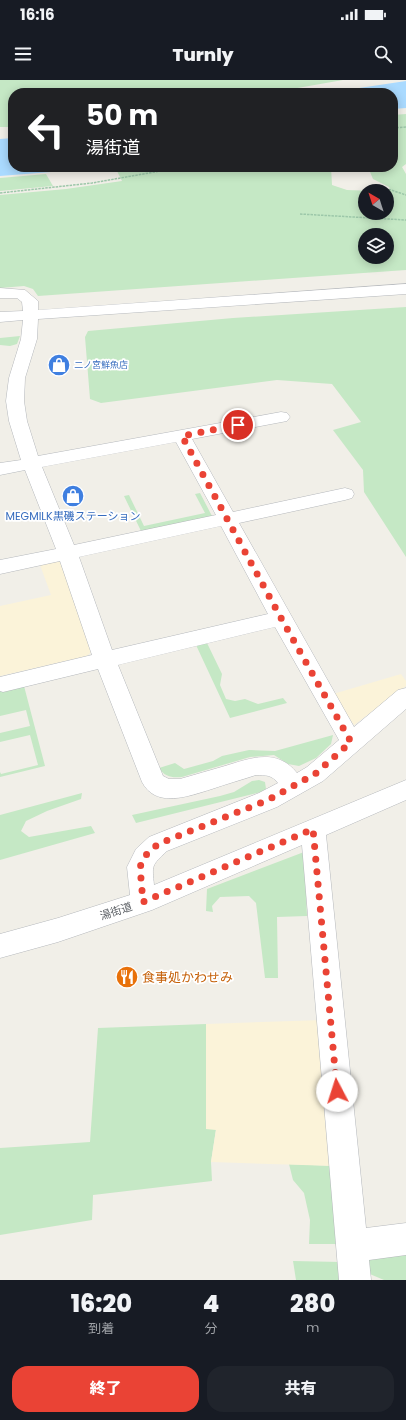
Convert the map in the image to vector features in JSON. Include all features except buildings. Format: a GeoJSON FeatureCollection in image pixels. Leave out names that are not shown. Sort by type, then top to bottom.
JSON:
{"type":"FeatureCollection","features":[{"type":"Feature","properties":{"kind":"street"},"geometry":{"type":"LineString","coordinates":[[0,317],[406,289]]}},
{"type":"Feature","properties":{"kind":"street"},"geometry":{"type":"LineString","coordinates":[[0,294],[20,293],[26,296],[30,301],[31,315],[29,340],[17,378],[15,401],[18,421],[31,463],[67,552],[105,660],[154,782],[165,789],[180,789],[256,766],[270,766],[282,771],[294,786]]}},
{"type":"Feature","properties":{"kind":"street"},"geometry":{"type":"LineString","coordinates":[[0,470],[281,417]]}},
{"type":"Feature","properties":{"kind":"street"},"geometry":{"type":"LineString","coordinates":[[182,436],[281,618],[351,742]]}},
{"type":"Feature","properties":{"kind":"street"},"geometry":{"type":"LineString","coordinates":[[0,567],[345,494]]}},
{"type":"Feature","properties":{"kind":"street"},"geometry":{"type":"LineString","coordinates":[[3,684],[281,618]]}},
{"type":"Feature","properties":{"kind":"street"},"geometry":{"type":"LineString","coordinates":[[143,902],[140,867],[145,856],[158,844],[268,800],[315,774],[406,696]]}},
{"type":"Feature","properties":{"kind":"street","name":"湯街道"},"geometry":{"type":"LineString","coordinates":[[0,946],[58,930],[143,902],[406,790]]}},
{"type":"Feature","properties":{"kind":"street"},"geometry":{"type":"LineString","coordinates":[[313,829],[355,1280]]}},
{"type":"Feature","properties":{"kind":"street"},"geometry":{"type":"LineString","coordinates":[[352,1246],[406,1239]]}},
{"type":"Feature","properties":{"kind":"path"},"geometry":{"type":"LineString","coordinates":[[0,193],[111,181],[157,172]]}},
{"type":"Feature","properties":{"kind":"path"},"geometry":{"type":"LineString","coordinates":[[394,191],[406,195]]}},
{"type":"Feature","properties":{"kind":"path"},"geometry":{"type":"LineString","coordinates":[[300,214],[406,220]]}},
{"type":"Feature","properties":{"kind":"green space"},"geometry":{"type":"Polygon","coordinates":[[[0,80],[343,80],[297,88],[8,88],[8,127],[0,127],[0,80]]]}},
{"type":"Feature","properties":{"kind":"green space"},"geometry":{"type":"Polygon","coordinates":[[[406,114],[406,164],[402,167],[406,174],[406,270],[38,296],[33,289],[24,286],[0,288],[0,195],[66,189],[122,181],[118,172],[331,172],[332,185],[347,190],[358,190],[358,220],[394,220],[394,184],[383,184],[373,179],[370,172],[398,172],[398,115],[406,114]]]}},
{"type":"Feature","properties":{"kind":"green space"},"geometry":{"type":"Polygon","coordinates":[[[46,174],[53,186],[0,191],[0,178],[46,174]]]}},
{"type":"Feature","properties":{"kind":"green space"},"geometry":{"type":"Polygon","coordinates":[[[406,307],[406,557],[364,492],[363,470],[333,430],[361,422],[332,384],[277,380],[101,403],[90,399],[85,337],[88,331],[233,318],[406,307]]]}},
{"type":"Feature","properties":{"kind":"green space"},"geometry":{"type":"Polygon","coordinates":[[[20,336],[17,344],[10,346],[0,345],[0,338],[20,336]]]}},
{"type":"Feature","properties":{"kind":"green space"},"geometry":{"type":"Polygon","coordinates":[[[200,493],[212,516],[141,531],[124,496],[129,495],[144,526],[205,513],[195,494],[200,493]]]}},
{"type":"Feature","properties":{"kind":"green space"},"geometry":{"type":"Polygon","coordinates":[[[207,643],[222,674],[220,685],[226,699],[235,701],[245,699],[258,704],[283,698],[287,703],[230,718],[196,645],[207,643]]]}},
{"type":"Feature","properties":{"kind":"green space"},"geometry":{"type":"Polygon","coordinates":[[[24,686],[45,766],[0,777],[0,772],[1,774],[38,765],[30,735],[0,742],[0,733],[30,726],[26,710],[0,716],[0,691],[24,686]]]}},
{"type":"Feature","properties":{"kind":"green space"},"geometry":{"type":"Polygon","coordinates":[[[333,735],[331,744],[316,758],[299,766],[288,764],[274,755],[250,757],[182,777],[169,776],[159,768],[175,763],[184,769],[213,761],[222,756],[249,750],[275,751],[333,735]]]}},
{"type":"Feature","properties":{"kind":"green space"},"geometry":{"type":"Polygon","coordinates":[[[259,780],[265,782],[266,789],[261,792],[136,823],[132,815],[220,796],[234,792],[252,781],[259,780]]]}},
{"type":"Feature","properties":{"kind":"green space"},"geometry":{"type":"Polygon","coordinates":[[[82,793],[81,799],[47,811],[26,821],[21,831],[29,837],[91,826],[95,833],[0,860],[0,815],[82,793]]]}},
{"type":"Feature","properties":{"kind":"green space"},"geometry":{"type":"Polygon","coordinates":[[[304,852],[307,916],[277,917],[278,978],[265,978],[256,903],[249,896],[220,897],[212,906],[213,912],[206,911],[207,889],[304,852]]]}},
{"type":"Feature","properties":{"kind":"green space"},"geometry":{"type":"Polygon","coordinates":[[[206,1024],[206,1129],[216,1129],[211,1162],[212,1181],[93,1195],[92,1220],[0,1235],[0,1148],[90,1142],[98,1028],[206,1024]]]}},
{"type":"Feature","properties":{"kind":"green space"},"geometry":{"type":"Polygon","coordinates":[[[289,1164],[335,1166],[341,1244],[309,1244],[310,1220],[304,1193],[293,1180],[289,1164]]]}},
{"type":"Feature","properties":{"kind":"green space"},"geometry":{"type":"Polygon","coordinates":[[[406,1251],[406,1280],[384,1280],[365,1272],[363,1254],[406,1251]]]}},
{"type":"Feature","properties":{"kind":"green space"},"geometry":{"type":"Polygon","coordinates":[[[293,1261],[341,1262],[342,1280],[296,1280],[293,1261]]]}},
{"type":"Feature","properties":{"kind":"sand"},"geometry":{"type":"Polygon","coordinates":[[[62,560],[91,652],[87,656],[0,676],[0,606],[51,595],[40,565],[62,560]]]}},
{"type":"Feature","properties":{"kind":"sand"},"geometry":{"type":"Polygon","coordinates":[[[401,674],[406,681],[406,686],[354,725],[333,694],[401,674]]]}},
{"type":"Feature","properties":{"kind":"sand"},"geometry":{"type":"Polygon","coordinates":[[[323,1020],[335,1166],[211,1162],[216,1130],[206,1129],[206,1024],[323,1020]]]}},
{"type":"Feature","properties":{"kind":"water"},"geometry":{"type":"Polygon","coordinates":[[[406,81],[406,108],[398,109],[398,88],[359,88],[406,81]]]}},
{"type":"Feature","properties":{"kind":"water"},"geometry":{"type":"Polygon","coordinates":[[[8,138],[8,172],[51,172],[0,176],[0,139],[8,138]]]}},
{"type":"Feature","properties":{"kind":"place","name":"二ノ宮鮮魚店"},"geometry":{"type":"Point","coordinates":[59,365]}},
{"type":"Feature","properties":{"kind":"place","name":"MEGMILK黒磯ステーション"},"geometry":{"type":"Point","coordinates":[73,496]}},
{"type":"Feature","properties":{"kind":"place","name":"食事処かわせみ"},"geometry":{"type":"Point","coordinates":[127,977]}},
{"type":"Feature","properties":{"kind":"route"},"geometry":{"type":"LineString","coordinates":[[238,425],[182,436],[281,618],[351,742],[315,774],[268,800],[158,844],[145,856],[140,867],[143,902],[313,829],[337,1091]]}}]}
